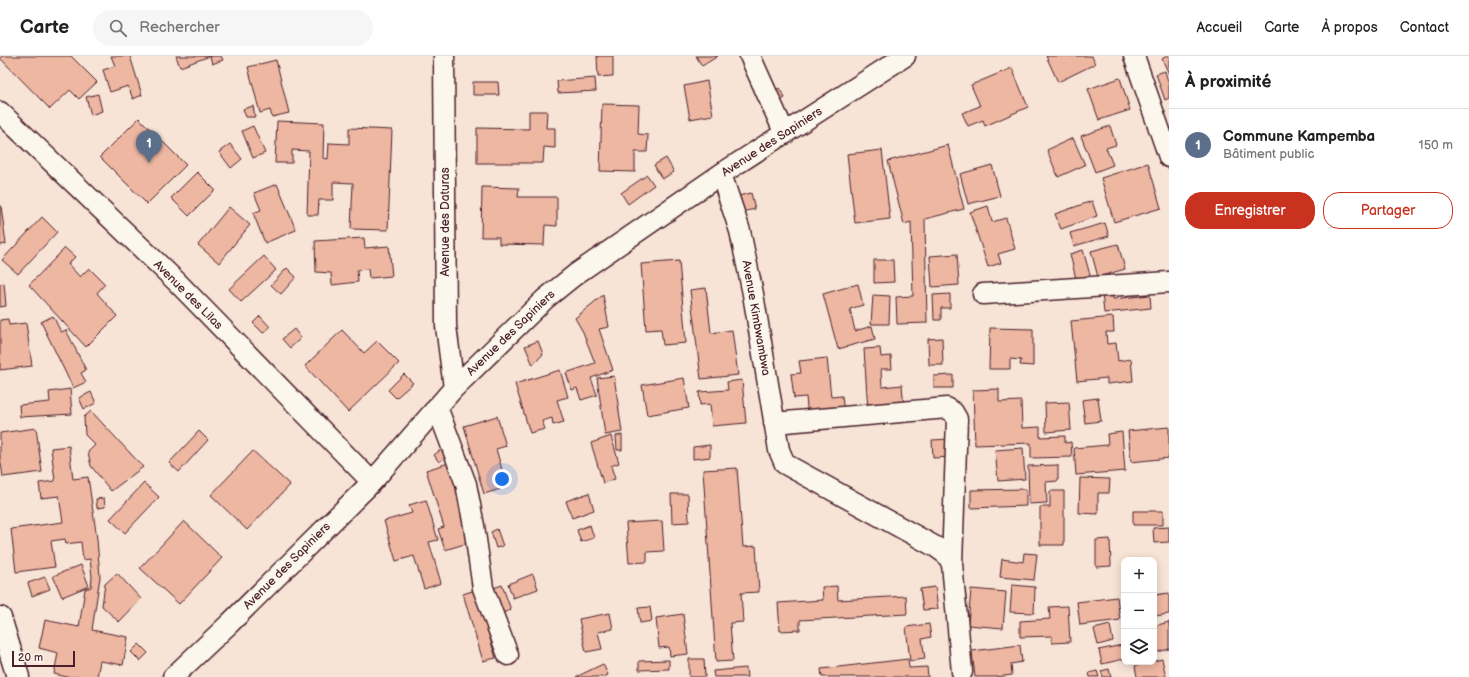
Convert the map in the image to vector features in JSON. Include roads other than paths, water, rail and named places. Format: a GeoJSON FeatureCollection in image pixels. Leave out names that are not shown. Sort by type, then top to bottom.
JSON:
{"type":"FeatureCollection","features":[{"type":"Feature","properties":{"kind":"street","name":"Avenue des Daturas"},"geometry":{"type":"LineString","coordinates":[[444,56],[446,326],[454,388]]}},
{"type":"Feature","properties":{"kind":"street"},"geometry":{"type":"LineString","coordinates":[[750,56],[785,134]]}},
{"type":"Feature","properties":{"kind":"street","name":"Avenue des Sapiniers"},"geometry":{"type":"LineString","coordinates":[[173,677],[235,618],[372,482],[454,388],[545,299],[576,274],[721,174],[905,56]]}},
{"type":"Feature","properties":{"kind":"street"},"geometry":{"type":"LineString","coordinates":[[1134,56],[1169,157]]}},
{"type":"Feature","properties":{"kind":"street","name":"Avenue des Lilas"},"geometry":{"type":"LineString","coordinates":[[0,112],[177,282],[372,482]]}},
{"type":"Feature","properties":{"kind":"street","name":"Avenue Kimbwambwa"},"geometry":{"type":"LineString","coordinates":[[721,174],[740,231],[753,294],[779,450],[785,464],[936,548],[947,555],[952,564]]}},
{"type":"Feature","properties":{"kind":"street"},"geometry":{"type":"LineString","coordinates":[[983,294],[1169,282]]}},
{"type":"Feature","properties":{"kind":"street"},"geometry":{"type":"LineString","coordinates":[[438,407],[466,484],[483,588],[508,655]]}},
{"type":"Feature","properties":{"kind":"street"},"geometry":{"type":"LineString","coordinates":[[774,423],[946,408],[953,412],[957,419],[952,564],[962,672]]}},
{"type":"Feature","properties":{"kind":"street"},"geometry":{"type":"LineString","coordinates":[[0,618],[18,677]]}},
{"type":"Feature","properties":{"kind":"place","name":"Commune Kampemba"},"geometry":{"type":"Point","coordinates":[149,163]}}]}
